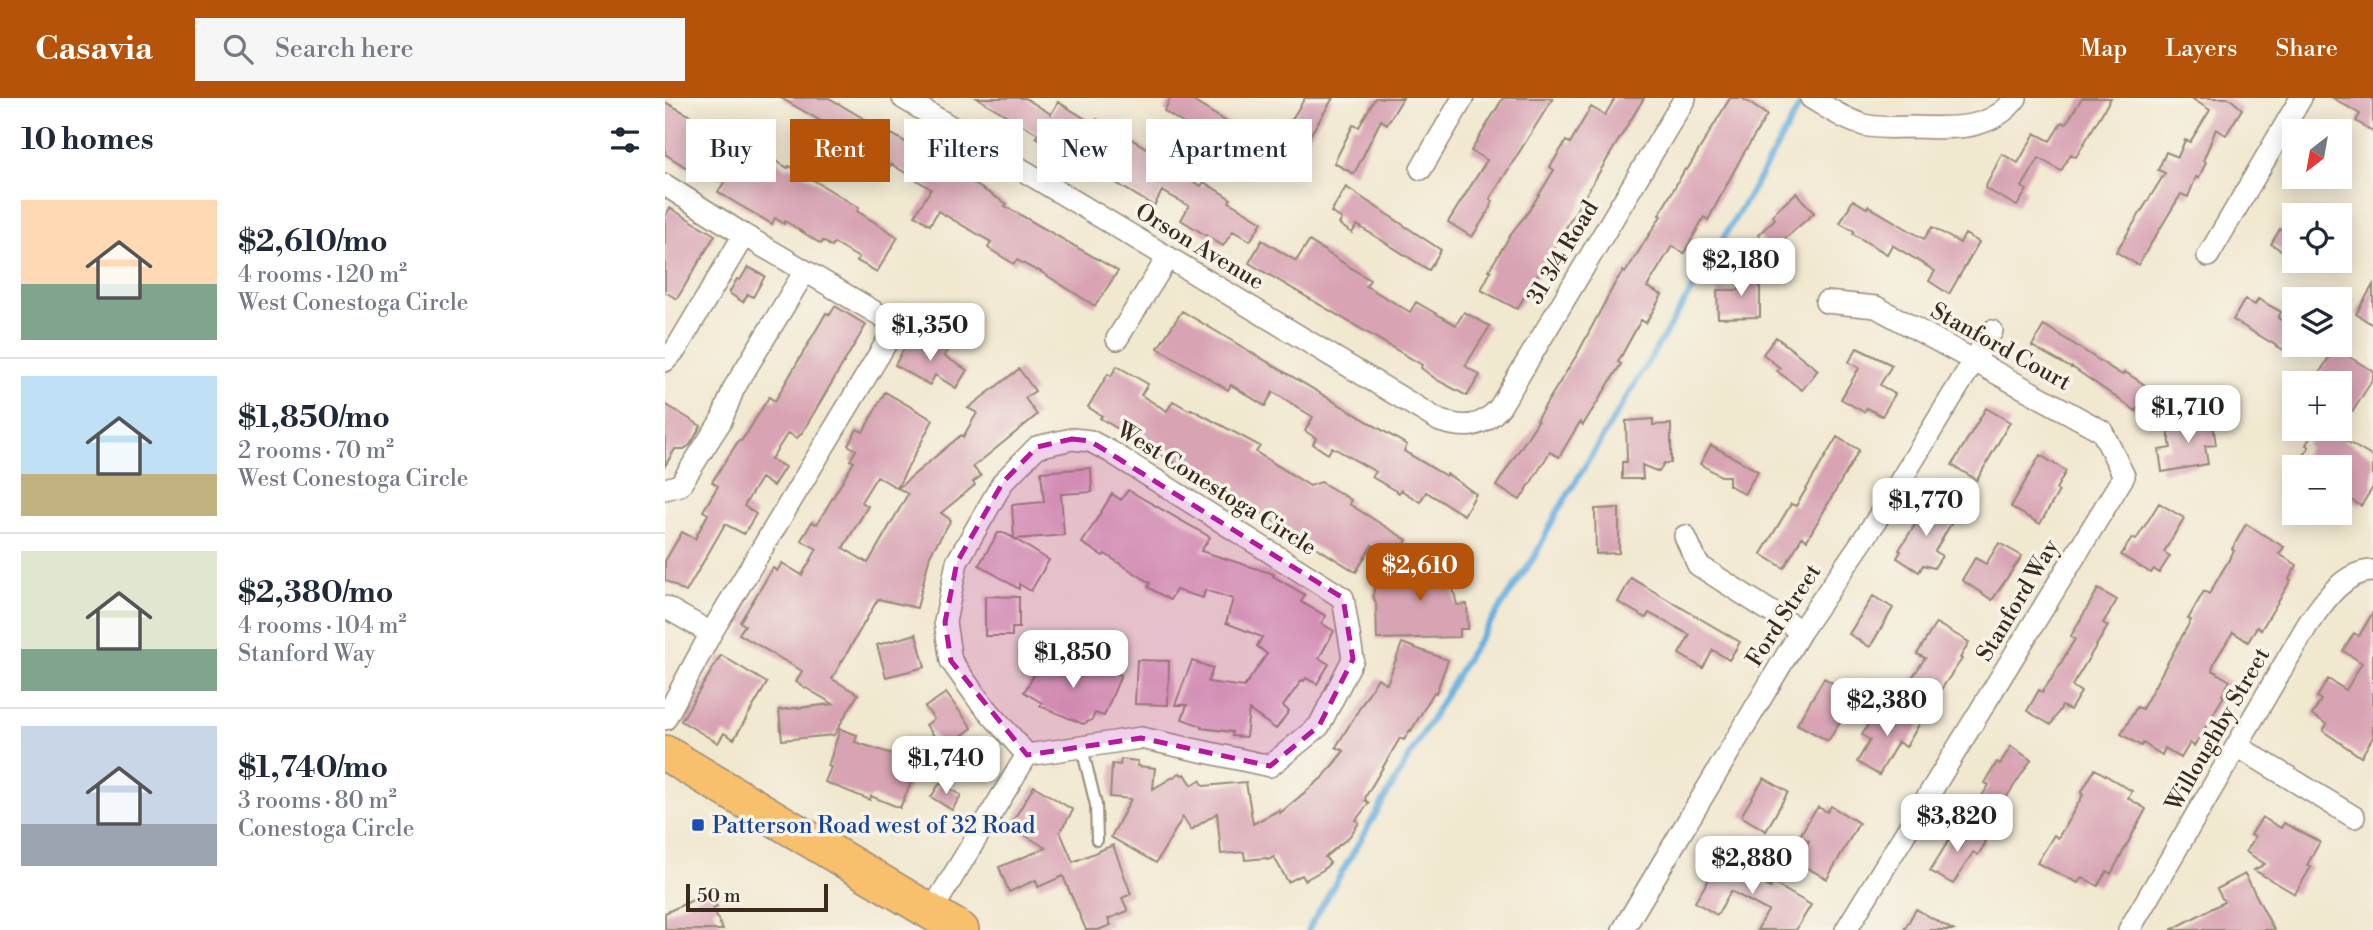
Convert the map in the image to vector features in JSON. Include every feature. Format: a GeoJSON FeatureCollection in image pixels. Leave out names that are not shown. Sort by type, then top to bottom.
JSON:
{"type":"FeatureCollection","features":[{"type":"Feature","properties":{"kind":"main road"},"geometry":{"type":"LineString","coordinates":[[665,753],[961,930]]}},
{"type":"Feature","properties":{"kind":"street","name":"Orson Avenue"},"geometry":{"type":"LineString","coordinates":[[903,98],[1440,421],[1457,426],[1475,425]]}},
{"type":"Feature","properties":{"kind":"street"},"geometry":{"type":"LineString","coordinates":[[1421,169],[1463,98]]}},
{"type":"Feature","properties":{"kind":"street","name":"31 3/4 Road"},"geometry":{"type":"LineString","coordinates":[[1475,425],[1491,417],[1500,407],[1685,98]]}},
{"type":"Feature","properties":{"kind":"street"},"geometry":{"type":"LineString","coordinates":[[1811,98],[1863,125],[1965,128],[1998,114],[2016,98]]}},
{"type":"Feature","properties":{"kind":"street"},"geometry":{"type":"LineString","coordinates":[[2208,256],[2301,98]]}},
{"type":"Feature","properties":{"kind":"street"},"geometry":{"type":"LineString","coordinates":[[665,185],[897,325],[711,633],[665,719]]}},
{"type":"Feature","properties":{"kind":"street"},"geometry":{"type":"LineString","coordinates":[[665,361],[676,349],[744,234]]}},
{"type":"Feature","properties":{"kind":"street"},"geometry":{"type":"LineString","coordinates":[[1117,339],[1168,257]]}},
{"type":"Feature","properties":{"kind":"street"},"geometry":{"type":"LineString","coordinates":[[665,489],[680,485],[694,464],[721,421],[734,388],[805,271]]}},
{"type":"Feature","properties":{"kind":"street","name":"Stanford Court"},"geometry":{"type":"LineString","coordinates":[[1826,302],[1876,307],[2102,431],[2124,476]]}},
{"type":"Feature","properties":{"kind":"street","name":"Ford Street"},"geometry":{"type":"LineString","coordinates":[[1623,930],[1801,631],[1874,524],[1993,331]]}},
{"type":"Feature","properties":{"kind":"street","name":"West Conestoga Circle"},"geometry":{"type":"LineString","coordinates":[[1072,439],[1090,441],[1111,452],[1343,598],[1353,659],[1319,726],[1270,766],[1141,738],[1082,748],[1027,755],[978,699],[951,661],[945,622],[957,562],[1003,482],[1037,447],[1072,439]]}},
{"type":"Feature","properties":{"kind":"street","name":"Stanford Way"},"geometry":{"type":"LineString","coordinates":[[1846,930],[2124,476]]}},
{"type":"Feature","properties":{"kind":"street"},"geometry":{"type":"LineString","coordinates":[[1685,536],[1698,565],[1801,631]]}},
{"type":"Feature","properties":{"kind":"street","name":"Willoughby Street"},"geometry":{"type":"LineString","coordinates":[[2129,930],[2308,624],[2332,592],[2349,580],[2370,571]]}},
{"type":"Feature","properties":{"kind":"street"},"geometry":{"type":"LineString","coordinates":[[665,607],[711,633]]}},
{"type":"Feature","properties":{"kind":"street"},"geometry":{"type":"LineString","coordinates":[[2237,746],[2354,817]]}},
{"type":"Feature","properties":{"kind":"street"},"geometry":{"type":"LineString","coordinates":[[930,912],[1027,755]]}},
{"type":"Feature","properties":{"kind":"lane"},"geometry":{"type":"LineString","coordinates":[[1082,748],[1096,806],[1097,840]]}},
{"type":"Feature","properties":{"kind":"highlighted area"},"geometry":{"type":"Polygon","coordinates":[[[1072,439],[1090,441],[1343,598],[1353,659],[1319,726],[1270,766],[1141,738],[1027,755],[951,661],[945,622],[957,562],[1003,482],[1037,447],[1072,439]]]}},
{"type":"Feature","properties":{"kind":"building"},"geometry":{"type":"Polygon","coordinates":[[[781,98],[829,98],[864,119],[817,119],[781,98]]]}},
{"type":"Feature","properties":{"kind":"building"},"geometry":{"type":"Polygon","coordinates":[[[977,98],[1025,98],[1051,114],[1058,102],[1086,119],[1037,119],[1037,133],[1023,125],[1023,119],[1013,119],[977,98]]]}},
{"type":"Feature","properties":{"kind":"building"},"geometry":{"type":"Polygon","coordinates":[[[1171,98],[1188,98],[1222,119],[1176,119],[1164,111],[1171,98]]]}},
{"type":"Feature","properties":{"kind":"building"},"geometry":{"type":"Polygon","coordinates":[[[1305,98],[1333,98],[1312,132],[1312,119],[1292,119],[1305,98]]]}},
{"type":"Feature","properties":{"kind":"building"},"geometry":{"type":"Polygon","coordinates":[[[1375,98],[1403,98],[1387,124],[1381,120],[1354,174],[1334,163],[1353,125],[1359,127],[1375,98]]]}},
{"type":"Feature","properties":{"kind":"building"},"geometry":{"type":"Polygon","coordinates":[[[1503,98],[1553,98],[1490,199],[1493,201],[1488,212],[1472,237],[1448,222],[1487,160],[1471,151],[1503,98]]]}},
{"type":"Feature","properties":{"kind":"building"},"geometry":{"type":"Polygon","coordinates":[[[1615,98],[1644,98],[1517,309],[1481,290],[1491,271],[1489,270],[1554,170],[1550,167],[1566,141],[1570,143],[1591,107],[1605,115],[1615,98]]]}},
{"type":"Feature","properties":{"kind":"building"},"geometry":{"type":"Polygon","coordinates":[[[1730,98],[1742,98],[1767,115],[1708,220],[1704,217],[1684,253],[1672,246],[1647,287],[1662,295],[1646,323],[1641,320],[1618,362],[1621,364],[1583,425],[1580,422],[1559,457],[1550,452],[1520,500],[1496,486],[1578,353],[1615,283],[1623,271],[1625,273],[1661,216],[1659,215],[1685,169],[1687,170],[1730,98]]]}},
{"type":"Feature","properties":{"kind":"building"},"geometry":{"type":"Polygon","coordinates":[[[2082,98],[2111,98],[2076,157],[2071,154],[2061,171],[2039,158],[2022,187],[2027,190],[2017,206],[1985,188],[2002,154],[2018,163],[2035,133],[2050,141],[2062,122],[2066,124],[2082,98]]]}},
{"type":"Feature","properties":{"kind":"building"},"geometry":{"type":"Polygon","coordinates":[[[2191,98],[2229,98],[2242,109],[2226,135],[2216,129],[2199,178],[2196,177],[2188,197],[2181,194],[2138,265],[2116,252],[2165,173],[2158,170],[2166,152],[2178,157],[2185,140],[2190,142],[2210,110],[2191,98]]]}},
{"type":"Feature","properties":{"kind":"building"},"geometry":{"type":"Polygon","coordinates":[[[2333,98],[2373,98],[2373,132],[2356,121],[2360,114],[2333,98]]]}},
{"type":"Feature","properties":{"kind":"building"},"geometry":{"type":"Polygon","coordinates":[[[665,102],[696,119],[686,119],[686,167],[665,154],[665,102]]]}},
{"type":"Feature","properties":{"kind":"building"},"geometry":{"type":"Polygon","coordinates":[[[892,134],[904,141],[904,172],[891,164],[892,134]]]}},
{"type":"Feature","properties":{"kind":"building"},"geometry":{"type":"Polygon","coordinates":[[[1132,140],[1146,148],[1146,182],[1194,182],[1201,186],[1204,182],[1231,199],[1229,202],[1262,222],[1250,241],[1233,231],[1223,246],[1181,220],[1189,206],[1162,191],[1154,206],[1115,182],[1132,182],[1132,140]]]}},
{"type":"Feature","properties":{"kind":"building"},"geometry":{"type":"Polygon","coordinates":[[[776,161],[790,167],[790,182],[816,182],[859,208],[857,211],[898,237],[877,272],[834,243],[832,247],[823,241],[821,244],[785,221],[784,224],[775,218],[772,224],[718,192],[724,182],[776,182],[776,161]]]}},
{"type":"Feature","properties":{"kind":"building"},"geometry":{"type":"Polygon","coordinates":[[[920,182],[971,182],[1007,204],[1005,206],[1118,271],[1095,306],[1038,270],[1017,260],[1014,264],[988,248],[991,242],[938,211],[930,225],[915,215],[931,189],[920,182]]]}},
{"type":"Feature","properties":{"kind":"building"},"geometry":{"type":"Polygon","coordinates":[[[1346,187],[1441,250],[1429,270],[1357,225],[1352,233],[1339,224],[1342,219],[1331,212],[1346,187]]]}},
{"type":"Feature","properties":{"kind":"building"},"geometry":{"type":"Polygon","coordinates":[[[1796,193],[1814,213],[1772,250],[1758,235],[1775,219],[1772,215],[1796,193]]]}},
{"type":"Feature","properties":{"kind":"building"},"geometry":{"type":"Polygon","coordinates":[[[1853,200],[1924,239],[1932,227],[1960,243],[1965,234],[1979,242],[1949,294],[1929,281],[1935,271],[1892,245],[1887,254],[1840,223],[1853,200]]]}},
{"type":"Feature","properties":{"kind":"building"},"geometry":{"type":"Polygon","coordinates":[[[670,208],[715,235],[677,299],[665,292],[665,216],[670,208]]]}},
{"type":"Feature","properties":{"kind":"building"},"geometry":{"type":"Polygon","coordinates":[[[2280,229],[2282,230],[2282,251],[2271,244],[2280,229]]]}},
{"type":"Feature","properties":{"kind":"building"},"geometry":{"type":"Polygon","coordinates":[[[1262,240],[1296,261],[1309,241],[1370,280],[1366,286],[1410,312],[1416,302],[1456,325],[1464,312],[1490,326],[1465,366],[1480,375],[1467,396],[1437,380],[1421,368],[1422,365],[1249,263],[1262,240]]]}},
{"type":"Feature","properties":{"kind":"building"},"geometry":{"type":"Polygon","coordinates":[[[748,267],[765,276],[753,297],[748,294],[743,302],[729,293],[748,267]]]}},
{"type":"Feature","properties":{"kind":"building"},"geometry":{"type":"Polygon","coordinates":[[[1760,272],[1760,317],[1718,318],[1717,290],[1739,290],[1739,273],[1760,272]]]}},
{"type":"Feature","properties":{"kind":"building"},"geometry":{"type":"Polygon","coordinates":[[[2373,285],[2373,325],[2356,314],[2373,285]]]}},
{"type":"Feature","properties":{"kind":"building"},"geometry":{"type":"Polygon","coordinates":[[[2245,299],[2255,305],[2258,299],[2281,312],[2278,318],[2282,320],[2282,349],[2233,320],[2245,299]]]}},
{"type":"Feature","properties":{"kind":"building"},"geometry":{"type":"Polygon","coordinates":[[[835,306],[866,325],[802,433],[797,438],[788,433],[771,459],[785,467],[773,486],[761,478],[744,506],[756,514],[744,534],[725,524],[686,592],[665,580],[665,561],[682,532],[695,539],[708,514],[703,511],[718,486],[712,482],[769,397],[775,401],[826,313],[830,315],[835,306]]]}},
{"type":"Feature","properties":{"kind":"building"},"geometry":{"type":"Polygon","coordinates":[[[1182,311],[1407,445],[1404,451],[1446,476],[1447,474],[1476,494],[1464,515],[1426,492],[1420,502],[1401,490],[1399,493],[1372,477],[1376,472],[1332,447],[1328,454],[1313,444],[1316,438],[1305,431],[1313,417],[1273,392],[1265,406],[1231,385],[1228,390],[1158,348],[1182,311]]]}},
{"type":"Feature","properties":{"kind":"building"},"geometry":{"type":"Polygon","coordinates":[[[2044,325],[2122,375],[2125,372],[2151,389],[2136,411],[2072,367],[2032,346],[2044,325]]]}},
{"type":"Feature","properties":{"kind":"building"},"geometry":{"type":"Polygon","coordinates":[[[1776,337],[1818,370],[1802,390],[1777,371],[1780,368],[1763,354],[1776,337]]]}},
{"type":"Feature","properties":{"kind":"building"},"geometry":{"type":"Polygon","coordinates":[[[926,338],[948,350],[944,356],[967,370],[956,388],[935,375],[930,385],[895,365],[906,345],[912,340],[923,343],[926,338]]]}},
{"type":"Feature","properties":{"kind":"building"},"geometry":{"type":"Polygon","coordinates":[[[1857,348],[1892,365],[1880,385],[1895,394],[1882,416],[1867,408],[1864,412],[1841,399],[1859,368],[1849,362],[1857,348]]]}},
{"type":"Feature","properties":{"kind":"building"},"geometry":{"type":"Polygon","coordinates":[[[2329,357],[2349,357],[2373,371],[2373,379],[2353,411],[2352,371],[2321,371],[2329,357]]]}},
{"type":"Feature","properties":{"kind":"building"},"geometry":{"type":"Polygon","coordinates":[[[1117,366],[1148,384],[1141,395],[1167,411],[1173,401],[1191,409],[1260,446],[1256,452],[1310,486],[1321,482],[1351,500],[1349,504],[1407,540],[1395,559],[1372,545],[1356,572],[1226,491],[1225,493],[1100,418],[1102,416],[1088,407],[1108,374],[1111,376],[1117,366]]]}},
{"type":"Feature","properties":{"kind":"building"},"geometry":{"type":"Polygon","coordinates":[[[1019,369],[1035,391],[1025,398],[1037,415],[973,467],[981,476],[973,482],[975,485],[941,513],[951,520],[930,555],[917,608],[878,599],[832,679],[858,694],[834,735],[782,740],[779,710],[833,704],[796,682],[802,671],[739,634],[745,625],[740,622],[773,568],[777,571],[782,563],[802,575],[817,549],[801,540],[812,522],[817,524],[854,462],[850,460],[856,450],[848,445],[857,429],[863,432],[885,392],[933,420],[897,488],[877,476],[861,502],[868,506],[843,548],[868,563],[908,494],[898,488],[961,435],[963,437],[977,413],[968,408],[1019,369]]]}},
{"type":"Feature","properties":{"kind":"building"},"geometry":{"type":"Polygon","coordinates":[[[665,404],[701,426],[690,445],[684,449],[675,449],[665,466],[665,404]]]}},
{"type":"Feature","properties":{"kind":"building"},"geometry":{"type":"Polygon","coordinates":[[[1986,408],[2010,422],[1977,480],[1952,465],[1986,408]]]}},
{"type":"Feature","properties":{"kind":"building"},"geometry":{"type":"Polygon","coordinates":[[[2212,418],[2216,445],[2205,446],[2208,464],[2162,472],[2159,450],[2171,448],[2167,425],[2212,418]]]}},
{"type":"Feature","properties":{"kind":"building"},"geometry":{"type":"Polygon","coordinates":[[[1653,419],[1653,425],[1671,424],[1671,463],[1664,463],[1659,472],[1642,465],[1643,479],[1622,479],[1622,462],[1627,462],[1626,421],[1653,419]]]}},
{"type":"Feature","properties":{"kind":"building"},"geometry":{"type":"Polygon","coordinates":[[[1837,437],[1859,450],[1807,540],[1802,537],[1784,568],[1761,554],[1791,504],[1796,506],[1837,437]]]}},
{"type":"Feature","properties":{"kind":"building"},"geometry":{"type":"Polygon","coordinates":[[[2308,441],[2346,441],[2373,457],[2373,487],[2361,506],[2352,500],[2352,455],[2304,455],[2309,447],[2306,445],[2308,441]]]}},
{"type":"Feature","properties":{"kind":"building"},"geometry":{"type":"Polygon","coordinates":[[[1711,445],[1758,471],[1744,494],[1729,485],[1729,476],[1721,476],[1700,464],[1711,445]]]}},
{"type":"Feature","properties":{"kind":"building"},"geometry":{"type":"Polygon","coordinates":[[[2040,455],[2066,471],[2056,489],[2059,491],[2040,524],[2011,507],[2040,455]]]}},
{"type":"Feature","properties":{"kind":"building"},"geometry":{"type":"Polygon","coordinates":[[[1091,468],[1092,492],[1061,494],[1064,535],[1015,539],[1049,560],[1031,591],[1019,584],[1019,589],[979,565],[998,533],[1014,538],[1012,505],[1044,502],[1041,472],[1091,468]]]}},
{"type":"Feature","properties":{"kind":"building"},"geometry":{"type":"Polygon","coordinates":[[[1128,490],[1210,537],[1201,551],[1274,574],[1273,576],[1305,595],[1301,602],[1326,616],[1321,623],[1334,631],[1319,658],[1329,664],[1317,684],[1306,678],[1302,680],[1283,706],[1289,711],[1276,729],[1249,710],[1246,737],[1202,728],[1182,719],[1187,705],[1175,705],[1192,661],[1213,668],[1208,682],[1244,687],[1267,654],[1257,646],[1262,637],[1226,623],[1233,599],[1205,590],[1203,598],[1176,590],[1170,600],[1148,587],[1150,583],[1105,554],[1103,556],[1082,543],[1112,494],[1121,500],[1128,490]]]}},
{"type":"Feature","properties":{"kind":"building"},"geometry":{"type":"Polygon","coordinates":[[[1930,501],[1955,517],[1935,551],[1942,556],[1934,568],[1923,565],[1919,572],[1897,558],[1901,551],[1899,550],[1930,501]]]}},
{"type":"Feature","properties":{"kind":"building"},"geometry":{"type":"Polygon","coordinates":[[[2159,503],[2184,518],[2164,552],[2170,556],[2159,573],[2154,569],[2151,573],[2121,555],[2132,538],[2136,540],[2159,503]]]}},
{"type":"Feature","properties":{"kind":"building"},"geometry":{"type":"Polygon","coordinates":[[[1619,508],[1619,553],[1596,554],[1595,509],[1619,508]]]}},
{"type":"Feature","properties":{"kind":"building"},"geometry":{"type":"Polygon","coordinates":[[[2246,524],[2284,547],[2279,554],[2297,565],[2261,630],[2257,627],[2248,642],[2233,632],[2215,661],[2212,670],[2230,681],[2194,746],[2190,743],[2181,758],[2165,748],[2162,755],[2121,734],[2137,707],[2142,709],[2191,620],[2188,619],[2204,591],[2209,594],[2246,524]]]}},
{"type":"Feature","properties":{"kind":"building"},"geometry":{"type":"Polygon","coordinates":[[[1999,543],[2022,556],[1992,600],[1962,580],[1975,558],[1986,564],[1999,543]]]}},
{"type":"Feature","properties":{"kind":"building"},"geometry":{"type":"Polygon","coordinates":[[[1441,553],[1442,556],[1445,555],[1457,605],[1467,604],[1468,629],[1460,629],[1460,637],[1377,639],[1376,603],[1373,596],[1375,583],[1417,573],[1400,563],[1441,553]]]}},
{"type":"Feature","properties":{"kind":"building"},"geometry":{"type":"Polygon","coordinates":[[[1631,578],[1740,642],[1729,660],[1713,650],[1703,668],[1679,654],[1690,635],[1649,613],[1646,618],[1618,602],[1631,578]]]}},
{"type":"Feature","properties":{"kind":"building"},"geometry":{"type":"Polygon","coordinates":[[[2098,589],[2117,600],[2103,623],[2108,626],[2072,686],[2081,692],[2070,710],[2062,706],[2051,725],[2027,711],[2039,690],[2042,692],[2052,678],[2075,639],[2071,636],[2098,589]]]}},
{"type":"Feature","properties":{"kind":"building"},"geometry":{"type":"Polygon","coordinates":[[[985,596],[1019,597],[1019,628],[1012,628],[1012,636],[985,636],[985,596]]]}},
{"type":"Feature","properties":{"kind":"building"},"geometry":{"type":"Polygon","coordinates":[[[1873,596],[1893,608],[1870,647],[1849,634],[1873,596]]]}},
{"type":"Feature","properties":{"kind":"building"},"geometry":{"type":"Polygon","coordinates":[[[2373,612],[2373,737],[2361,757],[2323,731],[2327,724],[2312,715],[2321,700],[2317,697],[2328,679],[2346,690],[2362,663],[2343,651],[2354,633],[2359,636],[2373,612]]]}},
{"type":"Feature","properties":{"kind":"building"},"geometry":{"type":"Polygon","coordinates":[[[1936,623],[1969,642],[1960,658],[1962,659],[1938,694],[1912,678],[1925,658],[1917,654],[1936,623]]]}},
{"type":"Feature","properties":{"kind":"building"},"geometry":{"type":"Polygon","coordinates":[[[916,634],[925,667],[886,677],[877,645],[916,634]]]}},
{"type":"Feature","properties":{"kind":"building"},"geometry":{"type":"Polygon","coordinates":[[[1402,643],[1448,660],[1436,693],[1434,692],[1404,740],[1400,738],[1366,796],[1365,800],[1369,803],[1356,820],[1359,823],[1349,837],[1325,857],[1330,863],[1323,870],[1305,880],[1302,875],[1288,882],[1274,857],[1268,860],[1245,860],[1244,852],[1221,854],[1217,813],[1191,830],[1183,817],[1156,863],[1111,837],[1131,799],[1110,797],[1112,764],[1120,765],[1121,759],[1138,761],[1137,766],[1155,768],[1153,789],[1180,773],[1185,774],[1192,785],[1200,780],[1204,786],[1246,782],[1253,824],[1279,810],[1280,813],[1323,777],[1344,751],[1336,747],[1378,678],[1387,684],[1402,643]]]}},
{"type":"Feature","properties":{"kind":"building"},"geometry":{"type":"Polygon","coordinates":[[[721,655],[767,683],[734,739],[724,733],[718,743],[681,721],[721,655]]]}},
{"type":"Feature","properties":{"kind":"building"},"geometry":{"type":"Polygon","coordinates":[[[1045,657],[1052,662],[1055,658],[1084,675],[1089,662],[1121,675],[1104,716],[1095,713],[1092,720],[1083,724],[1040,706],[1042,703],[1024,692],[1045,657]]]}},
{"type":"Feature","properties":{"kind":"building"},"geometry":{"type":"Polygon","coordinates":[[[1137,660],[1169,661],[1168,705],[1135,704],[1137,660]]]}},
{"type":"Feature","properties":{"kind":"building"},"geometry":{"type":"Polygon","coordinates":[[[1824,678],[1843,689],[1832,708],[1844,716],[1828,741],[1797,724],[1824,678]]]}},
{"type":"Feature","properties":{"kind":"building"},"geometry":{"type":"Polygon","coordinates":[[[946,693],[972,728],[944,749],[926,725],[934,719],[925,707],[946,693]]]}},
{"type":"Feature","properties":{"kind":"building"},"geometry":{"type":"Polygon","coordinates":[[[1891,704],[1921,721],[1906,747],[1898,742],[1879,775],[1857,762],[1870,740],[1862,735],[1872,718],[1880,723],[1891,704]]]}},
{"type":"Feature","properties":{"kind":"building"},"geometry":{"type":"Polygon","coordinates":[[[840,729],[857,735],[855,742],[905,758],[910,746],[924,752],[900,808],[871,796],[870,800],[825,782],[840,729]]]}},
{"type":"Feature","properties":{"kind":"building"},"geometry":{"type":"Polygon","coordinates":[[[2011,746],[2031,760],[1998,810],[1980,799],[1989,785],[1985,783],[1997,762],[2000,764],[2011,746]]]}},
{"type":"Feature","properties":{"kind":"building"},"geometry":{"type":"Polygon","coordinates":[[[2095,769],[2132,791],[2128,798],[2146,809],[2111,874],[2107,871],[2098,886],[2082,877],[2078,883],[2037,863],[2054,835],[2058,838],[2095,769]]]}},
{"type":"Feature","properties":{"kind":"building"},"geometry":{"type":"Polygon","coordinates":[[[1764,778],[1788,792],[1766,831],[1741,816],[1764,778]]]}},
{"type":"Feature","properties":{"kind":"building"},"geometry":{"type":"Polygon","coordinates":[[[940,783],[961,795],[952,810],[931,797],[940,783]]]}},
{"type":"Feature","properties":{"kind":"building"},"geometry":{"type":"Polygon","coordinates":[[[1034,786],[1073,810],[1060,832],[1073,862],[1113,845],[1131,894],[1122,898],[1128,911],[1108,919],[1111,925],[1098,930],[1086,930],[1063,876],[1038,887],[1036,880],[1009,892],[999,867],[1046,848],[1010,826],[1034,786]]]}},
{"type":"Feature","properties":{"kind":"building"},"geometry":{"type":"Polygon","coordinates":[[[1831,806],[1859,823],[1827,879],[1797,862],[1809,841],[1800,836],[1810,818],[1818,807],[1827,812],[1831,806]]]}},
{"type":"Feature","properties":{"kind":"building"},"geometry":{"type":"Polygon","coordinates":[[[2262,817],[2281,828],[2284,823],[2320,842],[2307,865],[2311,867],[2295,894],[2254,870],[2265,864],[2246,852],[2255,837],[2251,835],[2262,817]]]}},
{"type":"Feature","properties":{"kind":"building"},"geometry":{"type":"Polygon","coordinates":[[[1958,825],[1986,842],[1978,855],[1973,852],[1953,884],[1930,871],[1958,825]]]}},
{"type":"Feature","properties":{"kind":"building"},"geometry":{"type":"Polygon","coordinates":[[[1719,854],[1770,888],[1773,883],[1811,905],[1796,930],[1757,930],[1768,911],[1731,891],[1717,915],[1695,902],[1714,871],[1710,869],[1719,854]]]}},
{"type":"Feature","properties":{"kind":"building"},"geometry":{"type":"Polygon","coordinates":[[[2245,874],[2274,930],[2171,930],[2224,902],[2217,889],[2245,874]]]}},
{"type":"Feature","properties":{"kind":"building"},"geometry":{"type":"Polygon","coordinates":[[[710,892],[717,907],[713,909],[723,930],[665,930],[665,913],[710,892]]]}},
{"type":"Feature","properties":{"kind":"building"},"geometry":{"type":"Polygon","coordinates":[[[1916,909],[1953,930],[1904,930],[1916,909]]]}},
{"type":"Feature","properties":{"kind":"waterway"},"geometry":{"type":"LineString","coordinates":[[1308,930],[1470,653],[1535,556],[1556,514],[1757,182],[1804,98]]}},
{"type":"Feature","properties":{"kind":"place","name":"Patterson Road west of 32 Road"},"geometry":{"type":"Point","coordinates":[698,825]}}]}
